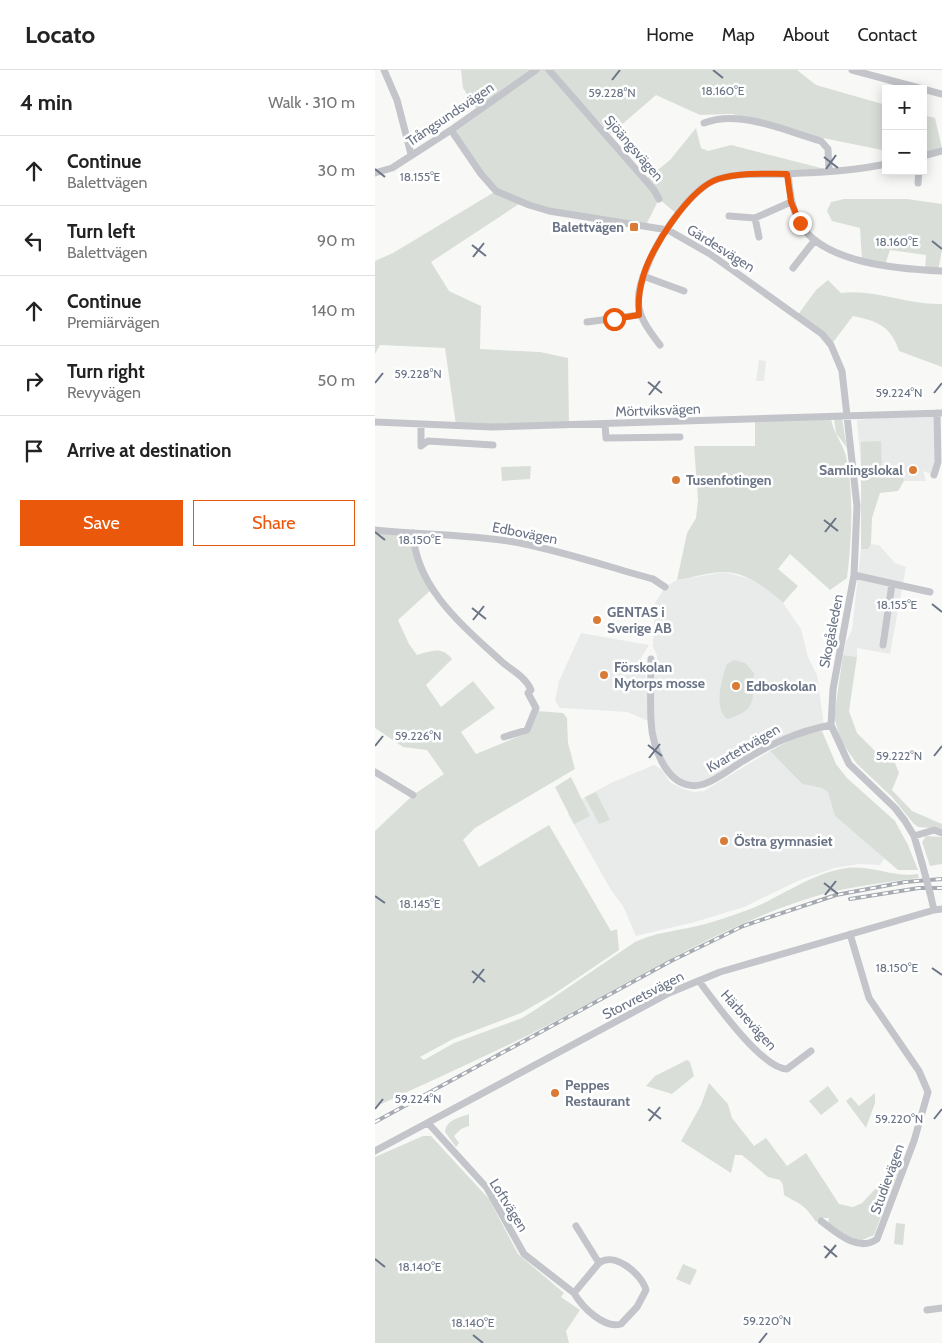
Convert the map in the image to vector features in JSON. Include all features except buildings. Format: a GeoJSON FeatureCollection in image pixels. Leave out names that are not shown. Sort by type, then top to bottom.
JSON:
{"type":"FeatureCollection","features":[{"type":"Feature","properties":{"kind":"street"},"geometry":{"type":"LineString","coordinates":[[384,70],[397,100],[411,154]]}},
{"type":"Feature","properties":{"kind":"street","name":"Trångsundsvägen"},"geometry":{"type":"LineString","coordinates":[[375,173],[392,168],[451,130],[536,70]]}},
{"type":"Feature","properties":{"kind":"street","name":"Sjöängsvägen"},"geometry":{"type":"LineString","coordinates":[[549,70],[654,190],[659,199]]}},
{"type":"Feature","properties":{"kind":"street"},"geometry":{"type":"LineString","coordinates":[[852,70],[908,85]]}},
{"type":"Feature","properties":{"kind":"street"},"geometry":{"type":"LineString","coordinates":[[927,90],[942,94]]}},
{"type":"Feature","properties":{"kind":"street"},"geometry":{"type":"LineString","coordinates":[[703,123],[717,118],[739,118],[821,141],[828,149],[829,170]]}},
{"type":"Feature","properties":{"kind":"street","name":"Gärdesvägen"},"geometry":{"type":"LineString","coordinates":[[451,130],[481,174],[496,191],[549,211],[668,230],[711,254],[822,334],[831,345],[842,370],[847,415]]}},
{"type":"Feature","properties":{"kind":"street"},"geometry":{"type":"LineString","coordinates":[[927,155],[942,151]]}},
{"type":"Feature","properties":{"kind":"street"},"geometry":{"type":"LineString","coordinates":[[660,345],[639,315],[638,300],[643,276],[659,241],[677,214],[702,188],[718,179],[750,174],[787,174],[882,164]]}},
{"type":"Feature","properties":{"kind":"street"},"geometry":{"type":"LineString","coordinates":[[787,174],[791,202],[800,223],[815,240],[830,250],[855,259],[905,269],[942,271]]}},
{"type":"Feature","properties":{"kind":"street"},"geometry":{"type":"LineString","coordinates":[[918,183],[919,175]]}},
{"type":"Feature","properties":{"kind":"street"},"geometry":{"type":"LineString","coordinates":[[729,216],[755,218],[791,202]]}},
{"type":"Feature","properties":{"kind":"street"},"geometry":{"type":"LineString","coordinates":[[755,218],[759,237]]}},
{"type":"Feature","properties":{"kind":"street"},"geometry":{"type":"LineString","coordinates":[[793,268],[815,240]]}},
{"type":"Feature","properties":{"kind":"street"},"geometry":{"type":"LineString","coordinates":[[643,276],[684,290]]}},
{"type":"Feature","properties":{"kind":"street"},"geometry":{"type":"LineString","coordinates":[[587,322],[639,315]]}},
{"type":"Feature","properties":{"kind":"street"},"geometry":{"type":"LineString","coordinates":[[934,475],[938,462],[939,413]]}},
{"type":"Feature","properties":{"kind":"street","name":"Mörtviksvägen"},"geometry":{"type":"LineString","coordinates":[[375,422],[492,427],[939,413]]}},
{"type":"Feature","properties":{"kind":"street","name":"Skogåsleden"},"geometry":{"type":"LineString","coordinates":[[847,415],[857,506],[854,576],[838,655],[830,707],[831,725],[849,764],[895,808],[914,836],[933,910]]}},
{"type":"Feature","properties":{"kind":"street"},"geometry":{"type":"LineString","coordinates":[[421,424],[421,446],[428,442],[493,445]]}},
{"type":"Feature","properties":{"kind":"street"},"geometry":{"type":"LineString","coordinates":[[605,424],[607,438],[680,438]]}},
{"type":"Feature","properties":{"kind":"street","name":"Edbovägen"},"geometry":{"type":"LineString","coordinates":[[375,530],[482,537],[519,543],[555,550],[653,579],[665,586]]}},
{"type":"Feature","properties":{"kind":"street"},"geometry":{"type":"LineString","coordinates":[[413,533],[417,562],[432,589],[457,618],[503,662],[528,682],[531,690],[528,693],[536,708],[533,722],[527,730],[503,737]]}},
{"type":"Feature","properties":{"kind":"street"},"geometry":{"type":"LineString","coordinates":[[854,576],[930,592]]}},
{"type":"Feature","properties":{"kind":"street"},"geometry":{"type":"LineString","coordinates":[[883,646],[892,584]]}},
{"type":"Feature","properties":{"kind":"street","name":"Kvartettvägen"},"geometry":{"type":"LineString","coordinates":[[651,659],[651,722],[653,735],[671,777],[684,785],[705,784],[792,734],[831,725]]}},
{"type":"Feature","properties":{"kind":"street"},"geometry":{"type":"LineString","coordinates":[[375,772],[413,795]]}},
{"type":"Feature","properties":{"kind":"street"},"geometry":{"type":"LineString","coordinates":[[914,836],[934,830],[942,833]]}},
{"type":"Feature","properties":{"kind":"street","name":"Storvretsvägen"},"geometry":{"type":"LineString","coordinates":[[375,1151],[669,993],[720,972],[942,909]]}},
{"type":"Feature","properties":{"kind":"street","name":"Studievägen"},"geometry":{"type":"LineString","coordinates":[[821,1221],[847,1240],[859,1244],[866,1244],[877,1239],[914,1141],[928,1092],[919,1071],[869,998],[850,934]]}},
{"type":"Feature","properties":{"kind":"street","name":"Härbrevägen"},"geometry":{"type":"LineString","coordinates":[[699,981],[729,1022],[754,1048],[772,1063],[787,1069],[811,1051]]}},
{"type":"Feature","properties":{"kind":"street","name":"Loftvägen"},"geometry":{"type":"LineString","coordinates":[[428,1122],[487,1188],[524,1254],[573,1293],[589,1311],[610,1325],[621,1324],[637,1307],[646,1290],[641,1279],[612,1259],[604,1259],[599,1263]]}},
{"type":"Feature","properties":{"kind":"street"},"geometry":{"type":"LineString","coordinates":[[573,1293],[599,1263],[576,1226]]}},
{"type":"Feature","properties":{"kind":"street"},"geometry":{"type":"LineString","coordinates":[[927,1310],[942,1308]]}},
{"type":"Feature","properties":{"kind":"shaded area"},"geometry":{"type":"Polygon","coordinates":[[[461,70],[797,70],[816,85],[882,104],[882,150],[818,137],[732,114],[700,115],[656,95],[611,134],[555,76],[645,180],[670,160],[696,128],[701,148],[708,151],[731,145],[829,170],[718,179],[677,214],[659,199],[646,225],[549,211],[522,202],[431,262],[449,291],[481,306],[480,349],[540,352],[568,358],[569,425],[456,425],[445,348],[380,345],[375,354],[375,261],[393,253],[496,191],[451,130],[478,111],[463,88],[461,70]]]}},
{"type":"Feature","properties":{"kind":"shaded area"},"geometry":{"type":"Polygon","coordinates":[[[927,116],[935,118],[942,148],[927,154],[927,116]]]}},
{"type":"Feature","properties":{"kind":"shaded area"},"geometry":{"type":"Polygon","coordinates":[[[844,199],[907,199],[942,204],[942,250],[938,271],[925,270],[926,255],[890,250],[885,265],[862,260],[860,228],[832,221],[827,211],[831,202],[844,199]]]}},
{"type":"Feature","properties":{"kind":"shaded area"},"geometry":{"type":"Polygon","coordinates":[[[828,280],[841,293],[867,293],[929,304],[942,304],[942,367],[899,351],[892,336],[882,326],[853,316],[831,345],[797,316],[816,290],[828,280]]]}},
{"type":"Feature","properties":{"kind":"shaded area"},"geometry":{"type":"Polygon","coordinates":[[[759,360],[766,361],[764,381],[756,381],[759,360]]]}},
{"type":"Feature","properties":{"kind":"shaded area"},"geometry":{"type":"Polygon","coordinates":[[[937,413],[934,475],[923,471],[926,481],[904,481],[902,469],[861,467],[857,420],[937,413]]]}},
{"type":"Feature","properties":{"kind":"shaded area"},"geometry":{"type":"Polygon","coordinates":[[[831,417],[833,427],[846,456],[849,471],[851,532],[847,578],[830,590],[790,554],[778,569],[798,586],[783,603],[756,582],[732,573],[712,573],[677,580],[687,533],[696,518],[698,500],[694,446],[755,446],[755,418],[831,417]]]}},
{"type":"Feature","properties":{"kind":"shaded area"},"geometry":{"type":"Polygon","coordinates":[[[842,418],[847,448],[836,433],[834,419],[842,418]]]}},
{"type":"Feature","properties":{"kind":"shaded area"},"geometry":{"type":"Polygon","coordinates":[[[881,441],[882,468],[902,469],[904,481],[898,491],[880,493],[872,518],[871,544],[868,549],[861,549],[861,442],[881,441]]]}},
{"type":"Feature","properties":{"kind":"shaded area"},"geometry":{"type":"Polygon","coordinates":[[[531,466],[530,479],[502,481],[501,467],[531,466]]]}},
{"type":"Feature","properties":{"kind":"shaded area"},"geometry":{"type":"Polygon","coordinates":[[[375,530],[413,533],[414,550],[432,589],[398,620],[409,644],[417,655],[440,651],[452,659],[426,685],[441,707],[473,681],[495,708],[461,732],[476,754],[527,733],[538,711],[563,713],[567,718],[568,743],[575,769],[475,828],[463,840],[479,867],[549,825],[611,931],[617,929],[619,950],[554,994],[521,1013],[453,1039],[420,1057],[424,1060],[454,1043],[522,1018],[635,942],[649,936],[706,924],[745,911],[820,875],[833,871],[847,868],[866,868],[900,874],[918,874],[919,878],[834,891],[773,911],[739,925],[674,957],[525,1037],[375,1107],[375,831],[413,795],[444,774],[427,750],[403,747],[375,728],[375,530]]]}},
{"type":"Feature","properties":{"kind":"shaded area"},"geometry":{"type":"Polygon","coordinates":[[[871,544],[879,545],[895,563],[906,567],[890,654],[857,648],[857,657],[843,655],[846,642],[852,630],[861,549],[868,549],[871,544]]]}},
{"type":"Feature","properties":{"kind":"shaded area","name":"Edboskolan"},"geometry":{"type":"Polygon","coordinates":[[[725,572],[750,579],[766,588],[783,603],[801,629],[808,657],[817,675],[824,726],[792,734],[705,784],[690,786],[667,770],[651,722],[627,712],[560,708],[555,701],[559,681],[581,633],[649,645],[641,658],[645,669],[651,718],[657,656],[653,646],[655,603],[665,587],[677,580],[725,572]]]}},
{"type":"Feature","properties":{"kind":"shaded area"},"geometry":{"type":"Polygon","coordinates":[[[843,655],[857,657],[849,711],[857,733],[878,754],[891,753],[899,773],[892,790],[912,811],[942,824],[942,829],[918,827],[913,823],[892,797],[857,764],[841,741],[834,717],[843,655]]]}},
{"type":"Feature","properties":{"kind":"shaded area"},"geometry":{"type":"Polygon","coordinates":[[[734,660],[745,663],[754,673],[753,697],[744,712],[727,719],[720,708],[720,693],[727,664],[734,660]]]}},
{"type":"Feature","properties":{"kind":"shaded area"},"geometry":{"type":"Polygon","coordinates":[[[822,731],[836,764],[847,778],[895,821],[908,845],[918,870],[898,870],[835,816],[828,792],[822,788],[802,784],[770,751],[798,736],[822,731]]]}},
{"type":"Feature","properties":{"kind":"shaded area","name":"Östra gymnasiet"},"geometry":{"type":"Polygon","coordinates":[[[770,751],[802,784],[822,788],[829,792],[836,817],[885,858],[880,865],[859,864],[834,868],[800,880],[744,907],[695,922],[636,936],[623,906],[611,890],[568,814],[569,811],[585,797],[611,783],[654,765],[661,769],[670,782],[683,789],[694,792],[704,791],[770,751]]]}},
{"type":"Feature","properties":{"kind":"shaded area"},"geometry":{"type":"Polygon","coordinates":[[[571,777],[590,816],[574,824],[555,787],[571,777]]]}},
{"type":"Feature","properties":{"kind":"shaded area"},"geometry":{"type":"Polygon","coordinates":[[[596,792],[610,820],[599,824],[585,797],[596,792]]]}},
{"type":"Feature","properties":{"kind":"shaded area"},"geometry":{"type":"Polygon","coordinates":[[[926,836],[942,837],[942,864],[930,866],[922,842],[926,836]]]}},
{"type":"Feature","properties":{"kind":"shaded area"},"geometry":{"type":"Polygon","coordinates":[[[687,1060],[690,1062],[694,1076],[672,1094],[646,1086],[655,1076],[687,1060]]]}},
{"type":"Feature","properties":{"kind":"shaded area"},"geometry":{"type":"Polygon","coordinates":[[[709,1083],[728,1104],[732,1118],[754,1146],[766,1138],[787,1166],[806,1153],[839,1204],[853,1207],[862,1203],[903,1159],[874,1235],[860,1241],[828,1224],[829,1218],[819,1218],[816,1222],[805,1208],[784,1195],[783,1185],[780,1180],[768,1177],[742,1155],[735,1155],[731,1173],[681,1141],[701,1105],[709,1083]]]}},
{"type":"Feature","properties":{"kind":"shaded area"},"geometry":{"type":"Polygon","coordinates":[[[828,1086],[839,1101],[821,1115],[809,1101],[828,1086]]]}},
{"type":"Feature","properties":{"kind":"shaded area"},"geometry":{"type":"Polygon","coordinates":[[[875,1093],[875,1103],[866,1128],[846,1101],[851,1097],[859,1106],[875,1093]]]}},
{"type":"Feature","properties":{"kind":"shaded area"},"geometry":{"type":"Polygon","coordinates":[[[469,1114],[469,1126],[461,1129],[454,1136],[459,1143],[456,1147],[445,1132],[446,1128],[450,1122],[469,1114]]]}},
{"type":"Feature","properties":{"kind":"shaded area"},"geometry":{"type":"Polygon","coordinates":[[[423,1136],[431,1136],[489,1199],[518,1254],[564,1293],[561,1297],[580,1310],[566,1331],[569,1343],[375,1343],[375,1157],[423,1136]]]}},
{"type":"Feature","properties":{"kind":"shaded area"},"geometry":{"type":"Polygon","coordinates":[[[896,1223],[905,1224],[903,1245],[894,1244],[896,1223]]]}},
{"type":"Feature","properties":{"kind":"shaded area"},"geometry":{"type":"Polygon","coordinates":[[[683,1264],[697,1270],[690,1285],[676,1279],[683,1264]]]}},
{"type":"Feature","properties":{"kind":"railway"},"geometry":{"type":"LineString","coordinates":[[375,1122],[671,961],[743,926],[836,895],[905,882],[942,879]]}},
{"type":"Feature","properties":{"kind":"railway"},"geometry":{"type":"LineString","coordinates":[[850,899],[919,888],[942,888]]}},
{"type":"Feature","properties":{"kind":"place","name":"Balettvägen"},"geometry":{"type":"Point","coordinates":[634,227]}},
{"type":"Feature","properties":{"kind":"place","name":"Samlingslokal"},"geometry":{"type":"Point","coordinates":[913,470]}},
{"type":"Feature","properties":{"kind":"place","name":"Tusenfotingen"},"geometry":{"type":"Point","coordinates":[676,480]}},
{"type":"Feature","properties":{"kind":"place","name":"GENTAS i Sverige AB"},"geometry":{"type":"Point","coordinates":[597,620]}},
{"type":"Feature","properties":{"kind":"place","name":"Förskolan Nytorps mosse"},"geometry":{"type":"Point","coordinates":[604,675]}},
{"type":"Feature","properties":{"kind":"place","name":"Edboskolan"},"geometry":{"type":"Point","coordinates":[736,686]}},
{"type":"Feature","properties":{"kind":"place","name":"Östra gymnasiet"},"geometry":{"type":"Point","coordinates":[724,841]}},
{"type":"Feature","properties":{"kind":"place","name":"Peppes Restaurant"},"geometry":{"type":"Point","coordinates":[555,1093]}},
{"type":"Feature","properties":{"kind":"route"},"geometry":{"type":"LineString","coordinates":[[614,319],[639,315],[638,300],[643,276],[659,241],[677,214],[690,199],[702,188],[718,179],[750,174],[787,174],[791,202],[800,223]]}}]}
